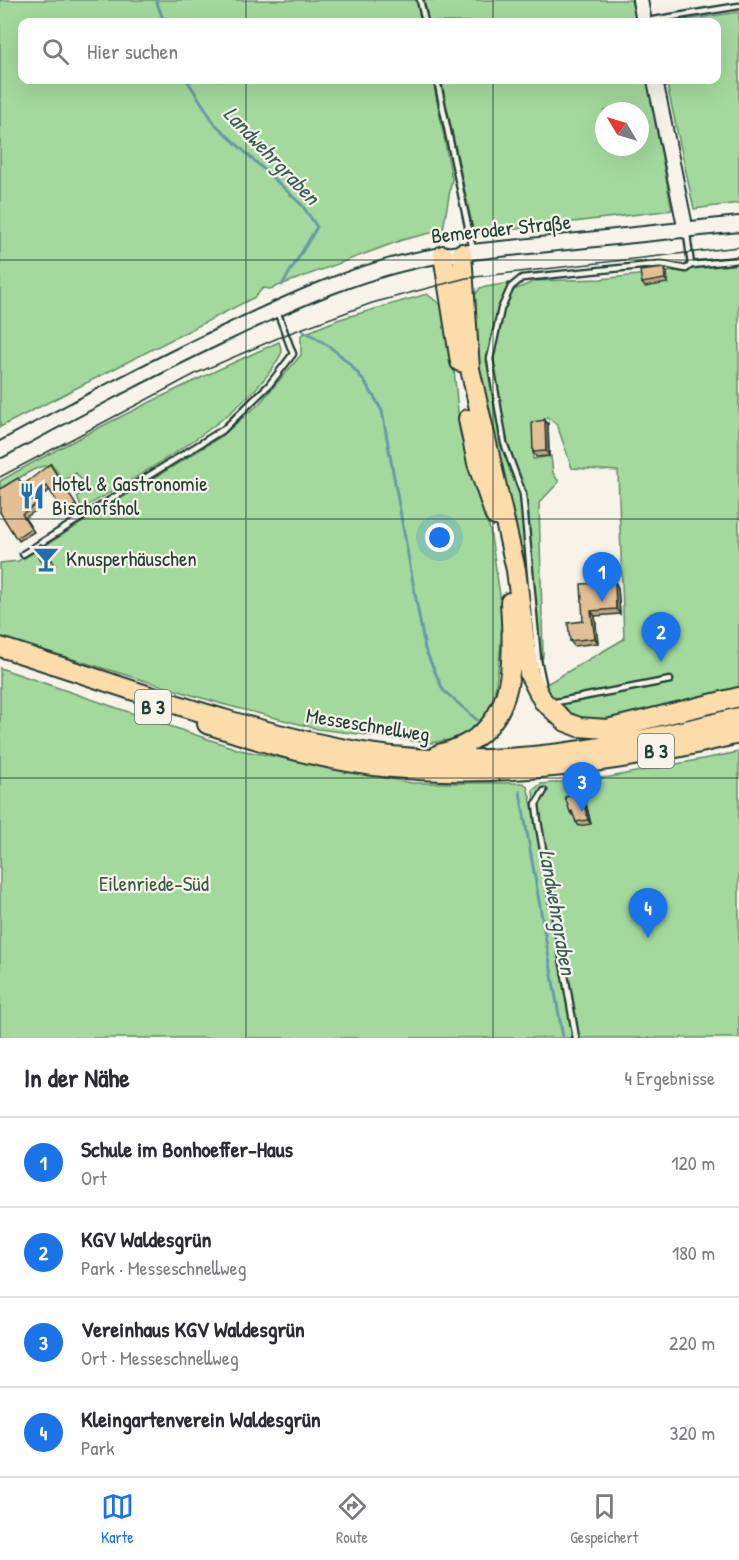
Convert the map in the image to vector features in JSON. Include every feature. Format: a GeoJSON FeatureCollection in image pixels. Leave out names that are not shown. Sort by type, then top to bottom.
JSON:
{"type":"FeatureCollection","features":[{"type":"Feature","properties":{"kind":"highway"},"geometry":{"type":"LineString","coordinates":[[468,253],[470,369],[516,570],[530,674],[543,701],[566,722],[579,727],[607,729],[739,697]]}},
{"type":"Feature","properties":{"kind":"highway"},"geometry":{"type":"LineString","coordinates":[[422,758],[452,751],[484,733],[509,691],[512,656],[509,588],[495,514],[477,464],[468,420],[443,255]]}},
{"type":"Feature","properties":{"kind":"highway","name":"Messeschnellweg"},"geometry":{"type":"LineString","coordinates":[[0,647],[192,708],[312,742],[376,754],[422,758],[526,757],[620,743],[739,717]]}},
{"type":"Feature","properties":{"kind":"highway","name":"Messeschnellweg"},"geometry":{"type":"LineString","coordinates":[[0,658],[267,744],[373,766],[478,772],[525,770],[622,758],[739,734]]}},
{"type":"Feature","properties":{"kind":"main road"},"geometry":{"type":"LineString","coordinates":[[640,0],[643,18]]}},
{"type":"Feature","properties":{"kind":"main road"},"geometry":{"type":"LineString","coordinates":[[656,84],[686,231]]}},
{"type":"Feature","properties":{"kind":"main road","name":"Bemeroder Straße"},"geometry":{"type":"LineString","coordinates":[[0,450],[142,374],[276,309],[394,263],[443,255],[739,224]]}},
{"type":"Feature","properties":{"kind":"lane"},"geometry":{"type":"LineString","coordinates":[[420,0],[424,18]]}},
{"type":"Feature","properties":{"kind":"lane"},"geometry":{"type":"LineString","coordinates":[[668,18],[739,6]]}},
{"type":"Feature","properties":{"kind":"lane"},"geometry":{"type":"LineString","coordinates":[[438,84],[468,253]]}},
{"type":"Feature","properties":{"kind":"lane"},"geometry":{"type":"LineString","coordinates":[[686,231],[691,265]]}},
{"type":"Feature","properties":{"kind":"lane"},"geometry":{"type":"LineString","coordinates":[[543,686],[538,660],[523,494],[504,443],[490,359],[501,309],[511,287],[522,278],[661,264],[686,269],[691,265],[739,260]]}},
{"type":"Feature","properties":{"kind":"lane"},"geometry":{"type":"LineString","coordinates":[[24,554],[224,429],[254,400],[293,354],[276,309]]}},
{"type":"Feature","properties":{"kind":"lane"},"geometry":{"type":"LineString","coordinates":[[550,695],[557,704],[670,680]]}},
{"type":"Feature","properties":{"kind":"lane"},"geometry":{"type":"LineString","coordinates":[[544,791],[536,804],[538,821],[576,1038]]}},
{"type":"Feature","properties":{"kind":"green space"},"geometry":{"type":"Polygon","coordinates":[[[0,0],[419,0],[422,18],[18,18],[18,84],[434,84],[452,179],[443,230],[402,240],[270,289],[263,288],[255,297],[0,427],[0,0]]]}},
{"type":"Feature","properties":{"kind":"green space"},"geometry":{"type":"Polygon","coordinates":[[[424,0],[631,0],[635,18],[427,18],[424,0]]]}},
{"type":"Feature","properties":{"kind":"green space"},"geometry":{"type":"Polygon","coordinates":[[[739,12],[739,203],[694,209],[667,84],[721,84],[721,18],[699,18],[739,12]]]}},
{"type":"Feature","properties":{"kind":"green space"},"geometry":{"type":"Polygon","coordinates":[[[442,84],[648,84],[672,210],[474,234],[442,84]]]}},
{"type":"Feature","properties":{"kind":"green space"},"geometry":{"type":"Polygon","coordinates":[[[739,264],[739,688],[605,723],[576,718],[562,709],[543,686],[624,639],[618,471],[572,468],[557,425],[547,417],[533,428],[533,459],[551,456],[553,473],[559,482],[539,503],[543,655],[540,675],[537,673],[516,523],[497,462],[480,375],[475,295],[480,288],[509,283],[512,291],[535,281],[601,279],[739,264]]]}},
{"type":"Feature","properties":{"kind":"green space"},"geometry":{"type":"Polygon","coordinates":[[[427,294],[442,306],[453,359],[460,432],[490,530],[504,621],[494,699],[484,718],[471,730],[453,739],[431,743],[318,729],[222,704],[0,637],[0,563],[18,561],[33,553],[219,438],[259,404],[301,355],[301,335],[340,319],[427,294]]]}},
{"type":"Feature","properties":{"kind":"green space"},"geometry":{"type":"Polygon","coordinates":[[[279,342],[282,352],[268,375],[222,420],[164,460],[82,509],[77,497],[88,489],[76,473],[63,481],[52,464],[31,471],[0,493],[0,481],[34,462],[138,408],[279,342]]]}},
{"type":"Feature","properties":{"kind":"green space","name":"Eilenriede-Süd"},"geometry":{"type":"Polygon","coordinates":[[[0,668],[240,750],[412,783],[523,783],[527,786],[535,817],[533,790],[541,784],[610,777],[739,752],[739,1038],[0,1038],[0,668]]]}},
{"type":"Feature","properties":{"kind":"building"},"geometry":{"type":"Polygon","coordinates":[[[664,268],[665,279],[642,283],[640,271],[664,268]]]}},
{"type":"Feature","properties":{"kind":"building"},"geometry":{"type":"Polygon","coordinates":[[[545,420],[546,451],[533,452],[532,422],[545,420]]]}},
{"type":"Feature","properties":{"kind":"building"},"geometry":{"type":"Polygon","coordinates":[[[50,464],[76,505],[64,513],[47,486],[30,497],[35,505],[22,514],[31,528],[16,538],[0,512],[0,489],[18,478],[23,485],[50,464]]]}},
{"type":"Feature","properties":{"kind":"building","name":"Knusperhäuschen"},"geometry":{"type":"Polygon","coordinates":[[[41,544],[52,560],[44,565],[33,548],[41,544]]]}},
{"type":"Feature","properties":{"kind":"building"},"geometry":{"type":"Polygon","coordinates":[[[615,582],[616,609],[591,611],[595,638],[570,641],[568,623],[583,621],[581,584],[615,582]]]}},
{"type":"Feature","properties":{"kind":"building"},"geometry":{"type":"Polygon","coordinates":[[[581,792],[588,820],[576,822],[565,797],[581,792]]]}},
{"type":"Feature","properties":{"kind":"waterway","name":"Landwehrgraben"},"geometry":{"type":"LineString","coordinates":[[156,0],[163,18]]}},
{"type":"Feature","properties":{"kind":"waterway","name":"Landwehrgraben"},"geometry":{"type":"LineString","coordinates":[[190,84],[215,124],[302,205],[317,227],[282,285]]}},
{"type":"Feature","properties":{"kind":"waterway","name":"Landwehrgraben"},"geometry":{"type":"LineString","coordinates":[[302,330],[328,346],[349,363],[367,385],[382,411],[425,649],[443,690],[477,720]]}},
{"type":"Feature","properties":{"kind":"waterway","name":"Landwehrgraben"},"geometry":{"type":"LineString","coordinates":[[520,792],[563,1038]]}},
{"type":"Feature","properties":{"kind":"tram line"},"geometry":{"type":"LineString","coordinates":[[0,477],[197,373],[287,334],[372,303],[466,278],[739,247]]}},
{"type":"Feature","properties":{"kind":"place","name":"Hotel & Gastronomie Bischofshol"},"geometry":{"type":"Point","coordinates":[32,496]}},
{"type":"Feature","properties":{"kind":"place","name":"Knusperhäuschen"},"geometry":{"type":"Point","coordinates":[46,559]}},
{"type":"Feature","properties":{"kind":"place","name":"Schule im Bonhoeffer-Haus"},"geometry":{"type":"Point","coordinates":[602,602]}},
{"type":"Feature","properties":{"kind":"place","name":"KGV Waldesgrün"},"geometry":{"type":"Point","coordinates":[661,662]}},
{"type":"Feature","properties":{"kind":"place","name":"Vereinhaus KGV Waldesgrün"},"geometry":{"type":"Point","coordinates":[582,812]}},
{"type":"Feature","properties":{"kind":"place","name":"Kleingartenverein Waldesgrün"},"geometry":{"type":"Point","coordinates":[648,938]}}]}
